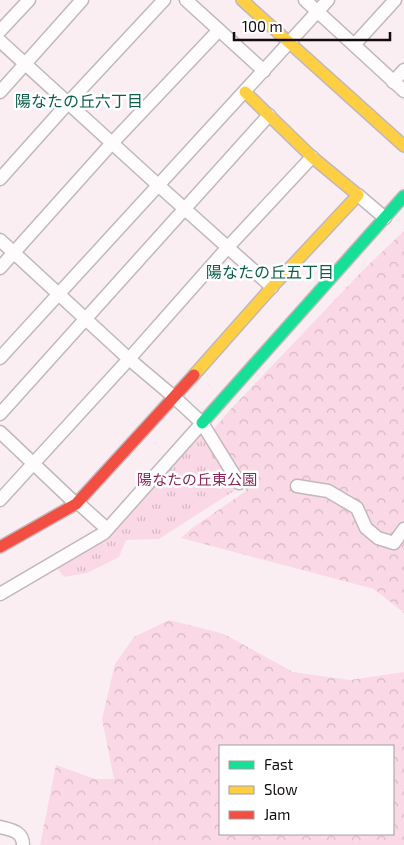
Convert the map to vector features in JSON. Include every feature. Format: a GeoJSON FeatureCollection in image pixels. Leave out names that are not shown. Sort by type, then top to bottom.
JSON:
{"type":"FeatureCollection","features":[{"type":"Feature","properties":{"kind":"street"},"geometry":{"type":"LineString","coordinates":[[0,31],[29,0]]}},
{"type":"Feature","properties":{"kind":"street"},"geometry":{"type":"LineString","coordinates":[[0,92],[82,0]]}},
{"type":"Feature","properties":{"kind":"street"},"geometry":{"type":"LineString","coordinates":[[0,179],[164,0]]}},
{"type":"Feature","properties":{"kind":"street"},"geometry":{"type":"LineString","coordinates":[[186,0],[264,71]]}},
{"type":"Feature","properties":{"kind":"street"},"geometry":{"type":"LineString","coordinates":[[242,0],[404,146]]}},
{"type":"Feature","properties":{"kind":"street"},"geometry":{"type":"LineString","coordinates":[[305,0],[404,91]]}},
{"type":"Feature","properties":{"kind":"street"},"geometry":{"type":"LineString","coordinates":[[0,358],[328,0]]}},
{"type":"Feature","properties":{"kind":"street"},"geometry":{"type":"LineString","coordinates":[[354,45],[395,0]]}},
{"type":"Feature","properties":{"kind":"street"},"geometry":{"type":"LineString","coordinates":[[0,268],[112,143],[219,30]]}},
{"type":"Feature","properties":{"kind":"street"},"geometry":{"type":"LineString","coordinates":[[0,41],[272,287]]}},
{"type":"Feature","properties":{"kind":"street"},"geometry":{"type":"LineString","coordinates":[[393,82],[404,70]]}},
{"type":"Feature","properties":{"kind":"street"},"geometry":{"type":"LineString","coordinates":[[245,92],[312,157],[385,218]]}},
{"type":"Feature","properties":{"kind":"street"},"geometry":{"type":"LineString","coordinates":[[0,414],[269,115]]}},
{"type":"Feature","properties":{"kind":"street"},"geometry":{"type":"LineString","coordinates":[[0,500],[228,247],[312,157]]}},
{"type":"Feature","properties":{"kind":"street"},"geometry":{"type":"LineString","coordinates":[[0,547],[77,503],[272,287],[358,195]]}},
{"type":"Feature","properties":{"kind":"street"},"geometry":{"type":"LineString","coordinates":[[0,594],[104,533],[404,196]]}},
{"type":"Feature","properties":{"kind":"street"},"geometry":{"type":"LineString","coordinates":[[0,240],[129,359],[202,423],[239,483]]}},
{"type":"Feature","properties":{"kind":"street"},"geometry":{"type":"LineString","coordinates":[[0,432],[107,529]]}},
{"type":"Feature","properties":{"kind":"street"},"geometry":{"type":"LineString","coordinates":[[297,486],[328,491],[358,508],[366,528],[378,538],[394,543],[404,529]]}},
{"type":"Feature","properties":{"kind":"street"},"geometry":{"type":"LineString","coordinates":[[0,828],[15,831],[23,840],[23,845]]}},
{"type":"Feature","properties":{"kind":"green space"},"geometry":{"type":"Polygon","coordinates":[[[404,231],[404,613],[374,589],[181,538],[192,528],[246,491],[214,429],[364,269],[404,231]]]}},
{"type":"Feature","properties":{"kind":"green space","name":"陽なたの丘東公園"},"geometry":{"type":"Polygon","coordinates":[[[199,435],[205,436],[237,489],[159,539],[126,540],[119,557],[87,573],[64,577],[57,568],[106,538],[199,435]]]}},
{"type":"Feature","properties":{"kind":"green space"},"geometry":{"type":"Polygon","coordinates":[[[169,620],[224,634],[293,672],[350,680],[404,672],[404,845],[40,845],[56,765],[95,779],[114,779],[102,719],[115,664],[134,637],[169,620]]]}},
{"type":"Feature","properties":{"kind":"traffic: fast"},"geometry":{"type":"LineString","coordinates":[[202,423],[404,196]]}},
{"type":"Feature","properties":{"kind":"traffic: slow"},"geometry":{"type":"LineString","coordinates":[[242,0],[404,146]]}},
{"type":"Feature","properties":{"kind":"traffic: slow"},"geometry":{"type":"LineString","coordinates":[[194,375],[272,287],[358,195],[312,157],[245,92]]}},
{"type":"Feature","properties":{"kind":"traffic: jam"},"geometry":{"type":"LineString","coordinates":[[0,547],[76,504],[194,375]]}},
{"type":"Feature","properties":{"kind":"district","name":"陽なたの丘六丁目"},"geometry":{"type":"Point","coordinates":[79,101]}},
{"type":"Feature","properties":{"kind":"district","name":"陽なたの丘五丁目"},"geometry":{"type":"Point","coordinates":[270,272]}}]}
